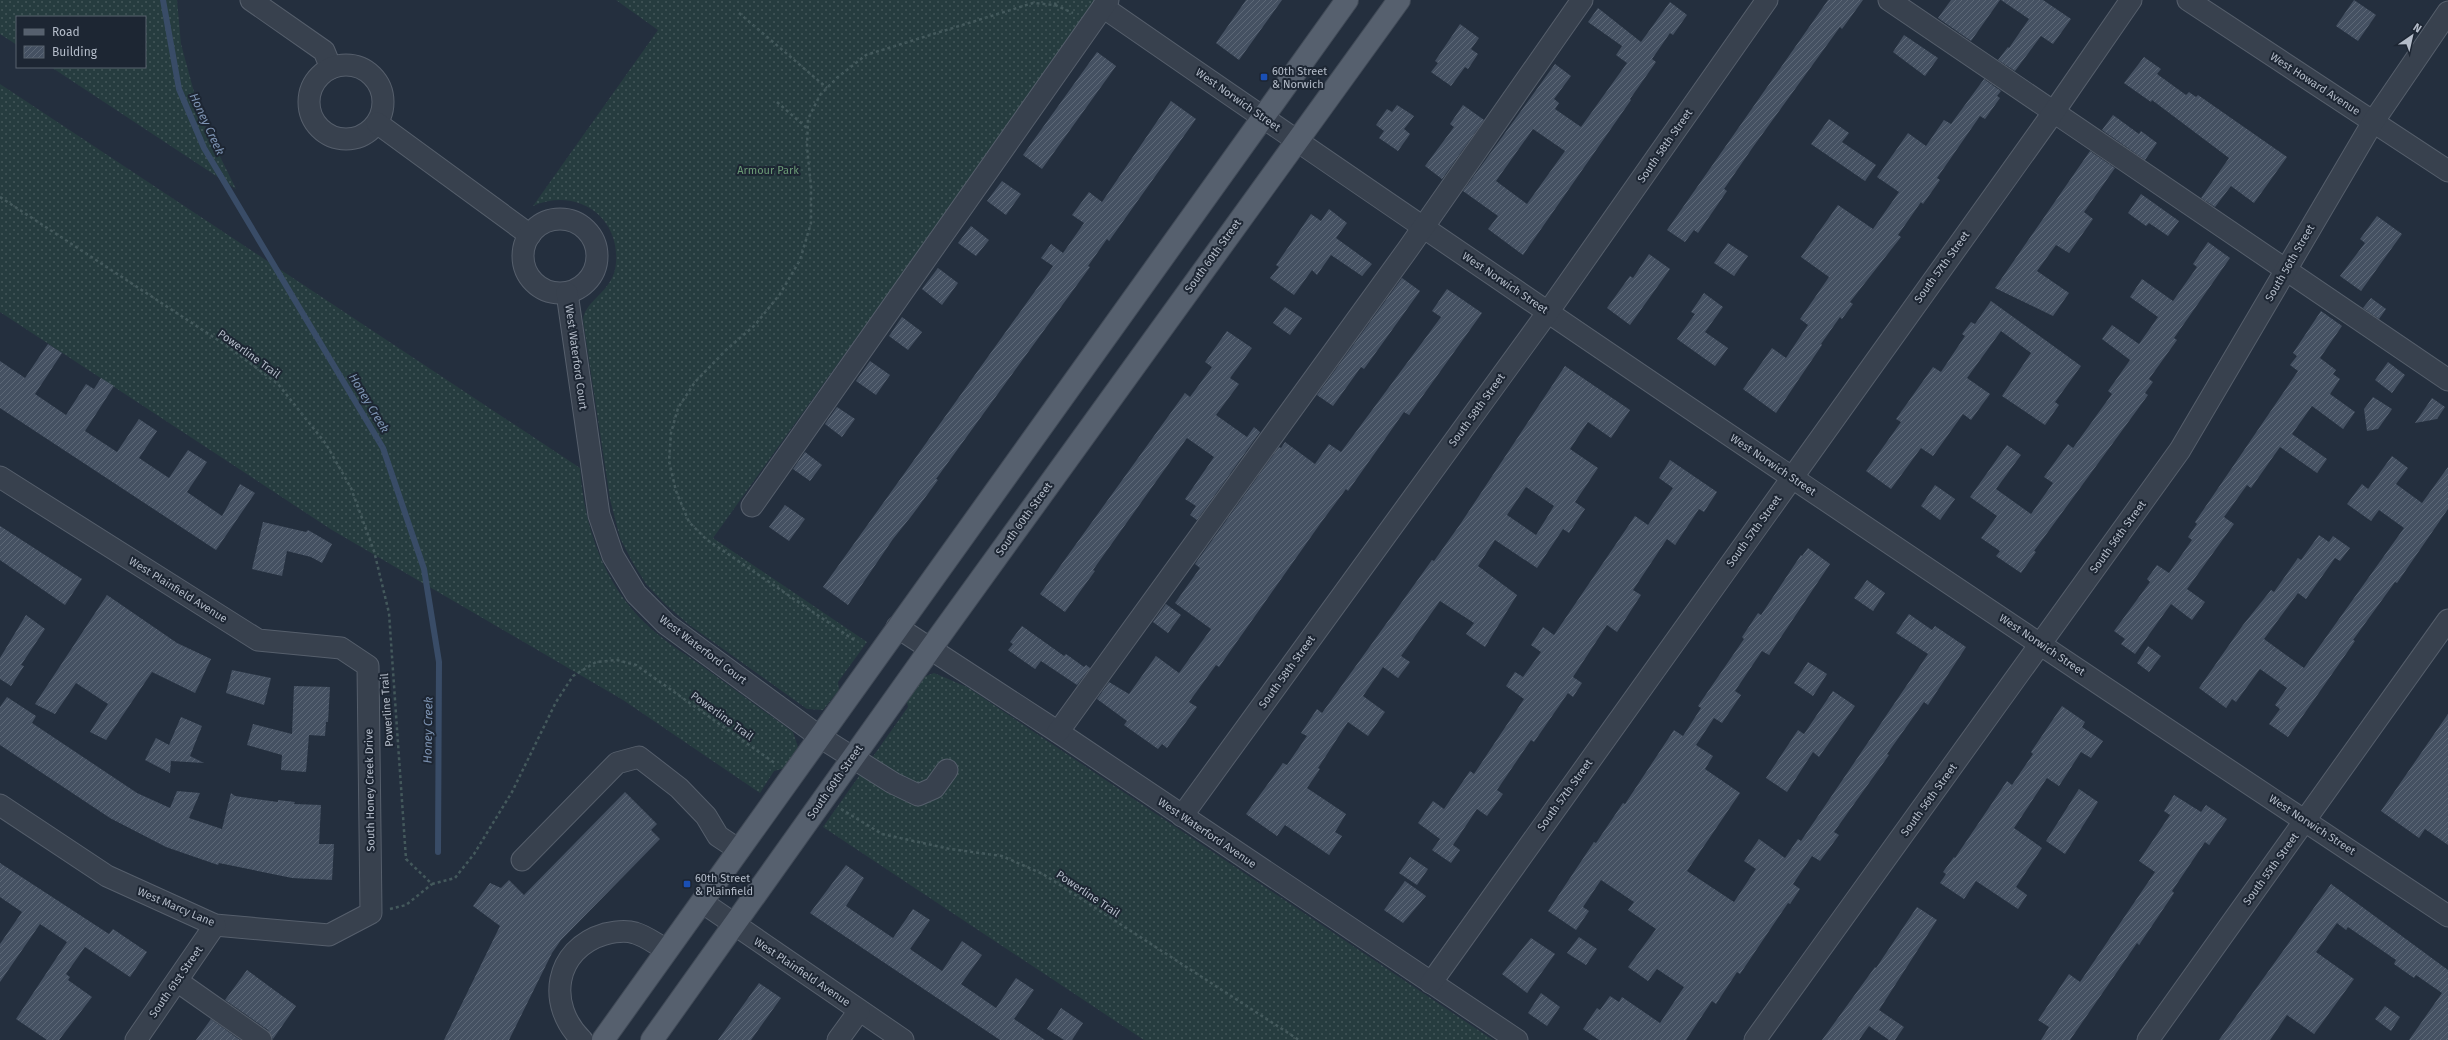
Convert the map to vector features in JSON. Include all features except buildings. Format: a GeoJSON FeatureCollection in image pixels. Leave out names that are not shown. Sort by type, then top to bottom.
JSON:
{"type":"FeatureCollection","features":[{"type":"Feature","properties":{"kind":"main road"},"geometry":{"type":"LineString","coordinates":[[603,1040],[897,627],[1264,117],[1346,0]]}},
{"type":"Feature","properties":{"kind":"main road","name":"South 60th Street"},"geometry":{"type":"LineString","coordinates":[[652,1040],[930,648],[1399,0]]}},
{"type":"Feature","properties":{"kind":"street"},"geometry":{"type":"LineString","coordinates":[[251,0],[324,51],[330,68]]}},
{"type":"Feature","properties":{"kind":"street"},"geometry":{"type":"LineString","coordinates":[[1058,732],[1423,228],[1582,0]]}},
{"type":"Feature","properties":{"kind":"street","name":"South 58th Street"},"geometry":{"type":"LineString","coordinates":[[1182,816],[1548,312],[1767,0]]}},
{"type":"Feature","properties":{"kind":"street"},"geometry":{"type":"LineString","coordinates":[[1889,0],[2448,380]]}},
{"type":"Feature","properties":{"kind":"street","name":"South 57th Street"},"geometry":{"type":"LineString","coordinates":[[1431,983],[2053,112],[2131,0]]}},
{"type":"Feature","properties":{"kind":"street","name":"West Howard Avenue"},"geometry":{"type":"LineString","coordinates":[[2188,0],[2446,171]]}},
{"type":"Feature","properties":{"kind":"street"},"geometry":{"type":"LineString","coordinates":[[752,506],[1106,3]]}},
{"type":"Feature","properties":{"kind":"street","name":"West Norwich Street"},"geometry":{"type":"LineString","coordinates":[[1106,3],[1297,141],[1423,228],[1792,478],[2448,916]]}},
{"type":"Feature","properties":{"kind":"street","name":"South 56th Street"},"geometry":{"type":"LineString","coordinates":[[1755,1040],[2180,450],[2373,122],[2448,12]]}},
{"type":"Feature","properties":{"kind":"street"},"geometry":{"type":"LineString","coordinates":[[347,65],[361,68],[373,77],[383,98],[382,110],[377,123],[365,135],[353,139],[339,139],[328,135],[316,125],[310,113],[308,99],[312,87],[321,74],[330,68],[347,65]]}},
{"type":"Feature","properties":{"kind":"street"},"geometry":{"type":"LineString","coordinates":[[377,123],[530,235]]}},
{"type":"Feature","properties":{"kind":"street","name":"West Waterford Court"},"geometry":{"type":"LineString","coordinates":[[562,219],[576,222],[592,237],[597,252],[596,269],[591,277],[580,289],[567,293],[553,293],[542,289],[530,279],[524,267],[522,253],[530,235],[545,222],[562,219]]}},
{"type":"Feature","properties":{"kind":"street","name":"West Waterford Court"},"geometry":{"type":"LineString","coordinates":[[567,293],[599,515],[613,556],[636,594],[666,624],[820,737],[894,783],[918,795],[934,788],[947,770]]}},
{"type":"Feature","properties":{"kind":"street","name":"West Plainfield Avenue"},"geometry":{"type":"LineString","coordinates":[[0,477],[258,640],[341,648],[368,666]]}},
{"type":"Feature","properties":{"kind":"street","name":"South 55th Street"},"geometry":{"type":"LineString","coordinates":[[2148,1040],[2306,821],[2448,620]]}},
{"type":"Feature","properties":{"kind":"street","name":"West Waterford Avenue"},"geometry":{"type":"LineString","coordinates":[[897,627],[1058,732],[1516,1040]]}},
{"type":"Feature","properties":{"kind":"street","name":"South Honey Creek Drive"},"geometry":{"type":"LineString","coordinates":[[368,666],[371,913]]}},
{"type":"Feature","properties":{"kind":"street"},"geometry":{"type":"LineString","coordinates":[[522,860],[616,763],[639,757],[679,788],[706,816],[718,836],[739,850]]}},
{"type":"Feature","properties":{"kind":"street","name":"West Marcy Lane"},"geometry":{"type":"LineString","coordinates":[[0,805],[107,876],[215,925],[329,935],[371,913]]}},
{"type":"Feature","properties":{"kind":"street","name":"West Plainfield Avenue"},"geometry":{"type":"LineString","coordinates":[[702,902],[902,1040]]}},
{"type":"Feature","properties":{"kind":"street","name":"South 61st Street"},"geometry":{"type":"LineString","coordinates":[[136,1040],[215,925]]}},
{"type":"Feature","properties":{"kind":"street"},"geometry":{"type":"LineString","coordinates":[[582,1040],[570,1028],[564,1017],[560,998],[560,978],[568,962],[579,949],[595,937],[613,932],[635,933],[667,950]]}},
{"type":"Feature","properties":{"kind":"street"},"geometry":{"type":"LineString","coordinates":[[177,981],[261,1040]]}},
{"type":"Feature","properties":{"kind":"street"},"geometry":{"type":"LineString","coordinates":[[838,1040],[859,1011]]}},
{"type":"Feature","properties":{"kind":"path"},"geometry":{"type":"LineString","coordinates":[[854,640],[706,539],[689,522],[676,491],[668,461],[671,433],[678,408],[691,389],[726,350],[755,325],[780,294],[800,260],[811,223],[808,119],[820,95],[866,55],[1033,3],[1055,5],[1056,0]]}},
{"type":"Feature","properties":{"kind":"path"},"geometry":{"type":"LineString","coordinates":[[739,13],[827,88]]}},
{"type":"Feature","properties":{"kind":"path"},"geometry":{"type":"LineString","coordinates":[[778,102],[808,128]]}},
{"type":"Feature","properties":{"kind":"path","name":"Powerline Trail"},"geometry":{"type":"LineString","coordinates":[[0,197],[227,346],[278,384],[326,444],[351,488],[374,551],[387,605],[406,859],[432,884],[455,878],[474,854],[512,792],[556,702],[573,676],[596,662],[617,660],[636,665],[782,768]]}},
{"type":"Feature","properties":{"kind":"path","name":"Powerline Trail"},"geometry":{"type":"LineString","coordinates":[[848,814],[882,834],[950,849],[1002,856],[1044,874],[1299,1040]]}},
{"type":"Feature","properties":{"kind":"path"},"geometry":{"type":"LineString","coordinates":[[371,913],[406,906],[432,884]]}},
{"type":"Feature","properties":{"kind":"green space"},"geometry":{"type":"Polygon","coordinates":[[[0,0],[177,0],[181,44],[201,118],[236,189],[53,68],[146,68],[146,16],[16,16],[16,44],[0,34],[0,0]]]}},
{"type":"Feature","properties":{"kind":"green space","name":"Armour Park"},"geometry":{"type":"Polygon","coordinates":[[[616,0],[1098,0],[713,538],[867,642],[838,682],[839,690],[823,710],[807,709],[688,624],[665,604],[646,584],[620,538],[610,499],[583,320],[589,306],[605,288],[614,273],[616,263],[615,246],[611,231],[603,219],[592,209],[579,203],[564,200],[549,201],[533,206],[658,30],[616,0]]]}},
{"type":"Feature","properties":{"kind":"green space"},"geometry":{"type":"Polygon","coordinates":[[[0,84],[580,468],[582,489],[591,531],[606,570],[617,589],[629,606],[657,634],[793,732],[798,747],[785,768],[774,771],[760,793],[623,700],[332,530],[0,312],[0,84]]]}},
{"type":"Feature","properties":{"kind":"green space"},"geometry":{"type":"Polygon","coordinates":[[[934,673],[967,687],[1493,1040],[1144,1040],[823,827],[908,707],[906,698],[921,678],[934,673]]]}},
{"type":"Feature","properties":{"kind":"waterway","name":"Honey Creek"},"geometry":{"type":"LineString","coordinates":[[163,0],[179,89],[204,148],[383,448],[424,569],[439,662],[438,852]]}},
{"type":"Feature","properties":{"kind":"place","name":"60th Street & Norwich"},"geometry":{"type":"Point","coordinates":[1264,77]}},
{"type":"Feature","properties":{"kind":"place","name":"60th Street & Plainfield"},"geometry":{"type":"Point","coordinates":[687,884]}}]}
